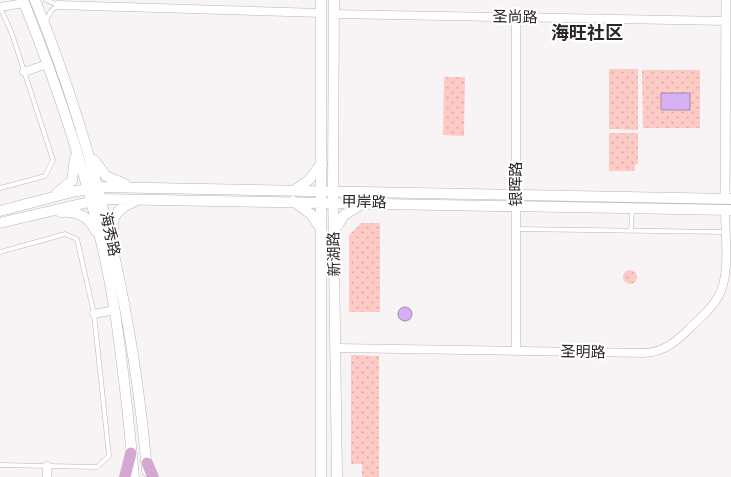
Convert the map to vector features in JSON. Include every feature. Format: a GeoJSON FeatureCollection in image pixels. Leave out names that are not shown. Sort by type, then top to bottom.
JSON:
{"type":"FeatureCollection","features":[{"type":"Feature","properties":{"kind":"main road","name":"海秀路"},"geometry":{"type":"LineString","coordinates":[[35,0],[46,26],[88,150],[102,199],[125,308],[148,477]]}},
{"type":"Feature","properties":{"kind":"main road","name":"新湖路"},"geometry":{"type":"LineString","coordinates":[[319,477],[322,461],[321,0]]}},
{"type":"Feature","properties":{"kind":"main road","name":"新湖路"},"geometry":{"type":"LineString","coordinates":[[334,0],[333,202],[338,475]]}},
{"type":"Feature","properties":{"kind":"main road","name":"海秀路"},"geometry":{"type":"LineString","coordinates":[[23,2],[47,64],[73,142],[101,242],[115,310],[134,477]]}},
{"type":"Feature","properties":{"kind":"main road"},"geometry":{"type":"LineString","coordinates":[[322,108],[328,115],[333,109]]}},
{"type":"Feature","properties":{"kind":"main road"},"geometry":{"type":"LineString","coordinates":[[47,198],[67,187],[73,178],[75,160],[73,142]]}},
{"type":"Feature","properties":{"kind":"main road"},"geometry":{"type":"LineString","coordinates":[[88,150],[106,176],[120,183],[141,187]]}},
{"type":"Feature","properties":{"kind":"main road"},"geometry":{"type":"LineString","coordinates":[[295,189],[309,180],[322,162]]}},
{"type":"Feature","properties":{"kind":"main road"},"geometry":{"type":"LineString","coordinates":[[333,164],[348,187],[360,191]]}},
{"type":"Feature","properties":{"kind":"main road","name":"甲岸路"},"geometry":{"type":"LineString","coordinates":[[0,211],[87,188],[99,187],[246,188],[728,199]]}},
{"type":"Feature","properties":{"kind":"main road"},"geometry":{"type":"LineString","coordinates":[[246,188],[252,194],[247,200]]}},
{"type":"Feature","properties":{"kind":"main road","name":"甲岸路"},"geometry":{"type":"LineString","coordinates":[[0,224],[32,214],[90,200],[102,199],[322,201],[728,210]]}},
{"type":"Feature","properties":{"kind":"main road"},"geometry":{"type":"LineString","coordinates":[[113,248],[112,222],[114,214],[123,206],[141,199]]}},
{"type":"Feature","properties":{"kind":"main road"},"geometry":{"type":"LineString","coordinates":[[292,201],[311,214],[322,231]]}},
{"type":"Feature","properties":{"kind":"main road"},"geometry":{"type":"LineString","coordinates":[[334,232],[344,215],[365,202]]}},
{"type":"Feature","properties":{"kind":"main road"},"geometry":{"type":"LineString","coordinates":[[32,214],[78,213],[90,221],[101,242]]}},
{"type":"Feature","properties":{"kind":"main road"},"geometry":{"type":"LineString","coordinates":[[125,477],[132,453]]}},
{"type":"Feature","properties":{"kind":"main road"},"geometry":{"type":"LineString","coordinates":[[147,463],[153,477]]}},
{"type":"Feature","properties":{"kind":"street"},"geometry":{"type":"LineString","coordinates":[[726,0],[728,199]]}},
{"type":"Feature","properties":{"kind":"street"},"geometry":{"type":"LineString","coordinates":[[0,7],[23,2]]}},
{"type":"Feature","properties":{"kind":"street"},"geometry":{"type":"LineString","coordinates":[[58,5],[139,4],[321,13]]}},
{"type":"Feature","properties":{"kind":"street","name":"圣尚路"},"geometry":{"type":"LineString","coordinates":[[334,14],[726,22]]}},
{"type":"Feature","properties":{"kind":"street","name":"银晖路"},"geometry":{"type":"LineString","coordinates":[[516,18],[516,351]]}},
{"type":"Feature","properties":{"kind":"street"},"geometry":{"type":"LineString","coordinates":[[24,72],[47,64]]}},
{"type":"Feature","properties":{"kind":"street","name":"圣明路"},"geometry":{"type":"LineString","coordinates":[[337,348],[656,352],[672,345],[712,306],[720,293],[725,273],[725,232],[728,210]]}},
{"type":"Feature","properties":{"kind":"street"},"geometry":{"type":"LineString","coordinates":[[94,314],[115,310]]}},
{"type":"Feature","properties":{"kind":"street"},"geometry":{"type":"LineString","coordinates":[[47,466],[47,477]]}},
{"type":"Feature","properties":{"kind":"lane"},"geometry":{"type":"LineString","coordinates":[[46,0],[58,5],[48,14],[46,26]]}},
{"type":"Feature","properties":{"kind":"lane"},"geometry":{"type":"LineString","coordinates":[[0,7],[12,34],[53,160],[45,176],[0,188]]}},
{"type":"Feature","properties":{"kind":"lane"},"geometry":{"type":"LineString","coordinates":[[631,231],[632,209]]}},
{"type":"Feature","properties":{"kind":"lane"},"geometry":{"type":"LineString","coordinates":[[516,229],[725,232]]}},
{"type":"Feature","properties":{"kind":"lane"},"geometry":{"type":"LineString","coordinates":[[0,252],[65,234],[76,239],[94,314],[109,456],[97,467],[0,465]]}},
{"type":"Feature","properties":{"kind":"shaded area"},"geometry":{"type":"Polygon","coordinates":[[[609,69],[638,69],[638,130],[609,129],[609,69]]]}},
{"type":"Feature","properties":{"kind":"shaded area"},"geometry":{"type":"Polygon","coordinates":[[[642,70],[700,70],[700,128],[643,128],[642,70]]]}},
{"type":"Feature","properties":{"kind":"shaded area"},"geometry":{"type":"Polygon","coordinates":[[[444,77],[465,77],[464,136],[443,135],[444,77]]]}},
{"type":"Feature","properties":{"kind":"shaded area"},"geometry":{"type":"Polygon","coordinates":[[[661,93],[690,93],[690,110],[661,110],[661,93]]]}},
{"type":"Feature","properties":{"kind":"shaded area"},"geometry":{"type":"Polygon","coordinates":[[[609,133],[638,133],[638,164],[635,164],[635,171],[609,171],[609,133]]]}},
{"type":"Feature","properties":{"kind":"shaded area"},"geometry":{"type":"Polygon","coordinates":[[[361,223],[380,223],[380,312],[349,312],[349,235],[361,223]]]}},
{"type":"Feature","properties":{"kind":"shaded area"},"geometry":{"type":"Polygon","coordinates":[[[630,270],[635,272],[637,277],[635,282],[630,284],[625,282],[623,277],[625,272],[630,270]]]}},
{"type":"Feature","properties":{"kind":"shaded area"},"geometry":{"type":"Polygon","coordinates":[[[402,307],[408,307],[412,314],[408,321],[402,321],[398,317],[398,311],[402,307]]]}},
{"type":"Feature","properties":{"kind":"shaded area"},"geometry":{"type":"Polygon","coordinates":[[[351,355],[379,356],[379,477],[362,477],[362,464],[351,464],[351,355]]]}},
{"type":"Feature","properties":{"kind":"district","name":"海旺社区"},"geometry":{"type":"Point","coordinates":[587,33]}}]}
